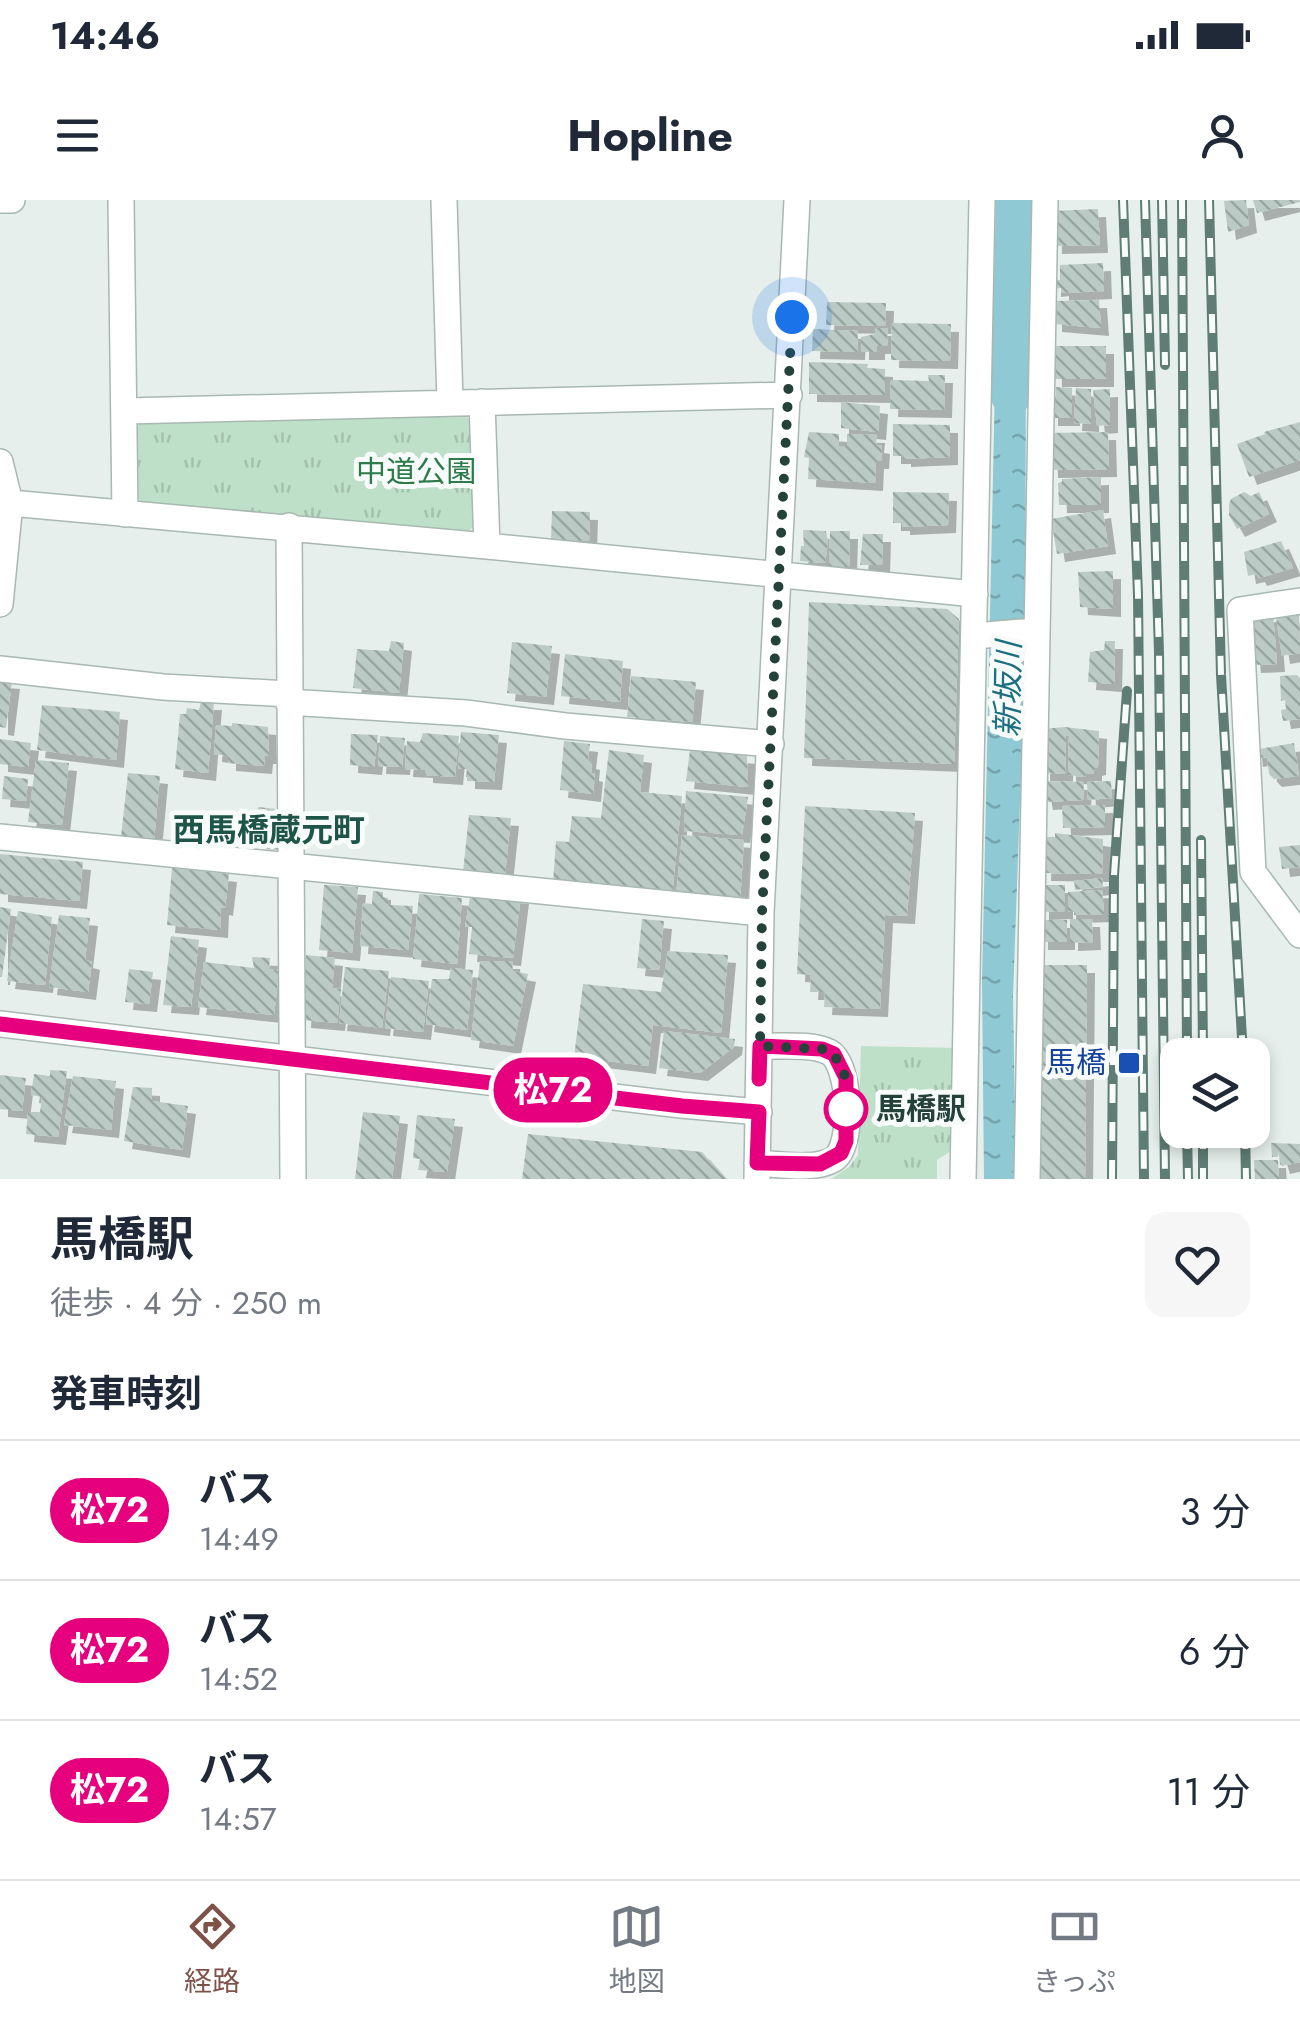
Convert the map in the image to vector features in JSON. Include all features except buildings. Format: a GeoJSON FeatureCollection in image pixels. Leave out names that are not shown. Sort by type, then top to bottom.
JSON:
{"type":"FeatureCollection","features":[{"type":"Feature","properties":{"kind":"street"},"geometry":{"type":"LineString","coordinates":[[0,200],[12,200]]}},
{"type":"Feature","properties":{"kind":"street"},"geometry":{"type":"LineString","coordinates":[[121,200],[126,514]]}},
{"type":"Feature","properties":{"kind":"street"},"geometry":{"type":"LineString","coordinates":[[444,200],[450,402]]}},
{"type":"Feature","properties":{"kind":"street"},"geometry":{"type":"LineString","coordinates":[[760,1046],[822,1049],[834,1054],[846,1078],[846,1141],[841,1153],[820,1164],[757,1171],[762,913],[797,200]]}},
{"type":"Feature","properties":{"kind":"street"},"geometry":{"type":"LineString","coordinates":[[963,1179],[982,200]]}},
{"type":"Feature","properties":{"kind":"street"},"geometry":{"type":"LineString","coordinates":[[1027,1179],[1044,200]]}},
{"type":"Feature","properties":{"kind":"street"},"geometry":{"type":"LineString","coordinates":[[126,411],[789,395]]}},
{"type":"Feature","properties":{"kind":"street"},"geometry":{"type":"LineString","coordinates":[[482,402],[487,546]]}},
{"type":"Feature","properties":{"kind":"street"},"geometry":{"type":"LineString","coordinates":[[0,462],[5,503],[0,604]]}},
{"type":"Feature","properties":{"kind":"street"},"geometry":{"type":"LineString","coordinates":[[5,503],[289,526],[975,594]]}},
{"type":"Feature","properties":{"kind":"street"},"geometry":{"type":"LineString","coordinates":[[289,526],[294,1179]]}},
{"type":"Feature","properties":{"kind":"street"},"geometry":{"type":"LineString","coordinates":[[1300,601],[1240,610],[1252,872],[1300,935]]}},
{"type":"Feature","properties":{"kind":"street"},"geometry":{"type":"LineString","coordinates":[[974,636],[1035,631]]}},
{"type":"Feature","properties":{"kind":"street"},"geometry":{"type":"LineString","coordinates":[[0,669],[770,744]]}},
{"type":"Feature","properties":{"kind":"street"},"geometry":{"type":"LineString","coordinates":[[0,838],[762,913]]}},
{"type":"Feature","properties":{"kind":"street"},"geometry":{"type":"LineString","coordinates":[[0,1024],[759,1112]]}},
{"type":"Feature","properties":{"kind":"green space","name":"中道公園"},"geometry":{"type":"Polygon","coordinates":[[[462,412],[475,426],[476,524],[464,535],[142,504],[135,486],[132,449],[142,419],[462,412]]]}},
{"type":"Feature","properties":{"kind":"green space"},"geometry":{"type":"Polygon","coordinates":[[[861,1046],[958,1048],[954,1149],[937,1160],[937,1179],[831,1179],[858,1155],[861,1046]]]}},
{"type":"Feature","properties":{"kind":"water"},"geometry":{"type":"Polygon","coordinates":[[[996,339],[1026,344],[1025,663],[1013,996],[1016,1179],[984,1179],[982,981],[996,339]]]}},
{"type":"Feature","properties":{"kind":"waterway","name":"新坂川"},"geometry":{"type":"LineString","coordinates":[[1011,396],[1016,200]]}},
{"type":"Feature","properties":{"kind":"railway"},"geometry":{"type":"LineString","coordinates":[[1123,200],[1138,595],[1144,1179]]}},
{"type":"Feature","properties":{"kind":"railway"},"geometry":{"type":"LineString","coordinates":[[1145,200],[1159,653],[1165,1179]]}},
{"type":"Feature","properties":{"kind":"railway"},"geometry":{"type":"LineString","coordinates":[[1162,200],[1165,365]]}},
{"type":"Feature","properties":{"kind":"railway"},"geometry":{"type":"LineString","coordinates":[[1182,200],[1187,1038]]}},
{"type":"Feature","properties":{"kind":"railway"},"geometry":{"type":"LineString","coordinates":[[1209,200],[1221,675],[1242,1038]]}},
{"type":"Feature","properties":{"kind":"railway"},"geometry":{"type":"LineString","coordinates":[[1112,1179],[1114,875],[1127,691]]}},
{"type":"Feature","properties":{"kind":"railway"},"geometry":{"type":"LineString","coordinates":[[1201,840],[1203,1038]]}},
{"type":"Feature","properties":{"kind":"railway"},"geometry":{"type":"LineString","coordinates":[[1187,1148],[1188,1179]]}},
{"type":"Feature","properties":{"kind":"railway"},"geometry":{"type":"LineString","coordinates":[[1203,1148],[1203,1179]]}},
{"type":"Feature","properties":{"kind":"railway"},"geometry":{"type":"LineString","coordinates":[[1245,1148],[1246,1179]]}},
{"type":"Feature","properties":{"kind":"bus line","name":"松72"},"geometry":{"type":"LineString","coordinates":[[0,1024],[759,1112],[757,1163],[820,1164],[841,1153],[846,1141],[846,1078],[834,1054],[822,1049],[760,1046],[759,1079]]}},
{"type":"Feature","properties":{"kind":"place","name":"馬橋"},"geometry":{"type":"Point","coordinates":[1129,1063]}},
{"type":"Feature","properties":{"kind":"place","name":"馬橋駅"},"geometry":{"type":"Point","coordinates":[846,1109]}},
{"type":"Feature","properties":{"kind":"district","name":"西馬橋蔵元町"},"geometry":{"type":"Point","coordinates":[269,830]}},
{"type":"Feature","properties":{"kind":"route"},"geometry":{"type":"LineString","coordinates":[[792,317],[762,913],[760,1046],[822,1049],[834,1054],[846,1078],[846,1109]]}}]}
